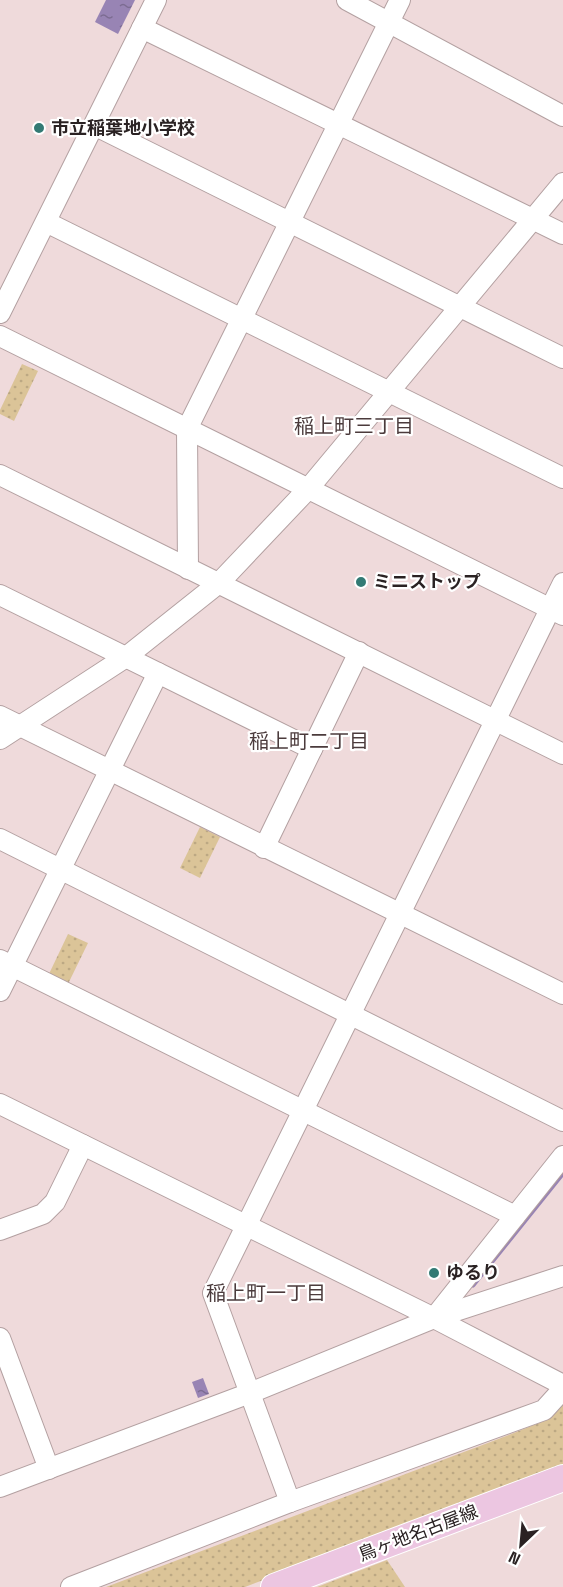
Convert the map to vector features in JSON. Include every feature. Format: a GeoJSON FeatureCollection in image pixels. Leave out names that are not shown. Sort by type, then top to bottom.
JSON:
{"type":"FeatureCollection","features":[{"type":"Feature","properties":{"kind":"main road","name":"鳥ヶ地名古屋線"},"geometry":{"type":"LineString","coordinates":[[274,1587],[563,1478]]}},
{"type":"Feature","properties":{"kind":"street"},"geometry":{"type":"LineString","coordinates":[[0,313],[156,0]]}},
{"type":"Feature","properties":{"kind":"street"},"geometry":{"type":"LineString","coordinates":[[347,0],[390,21],[563,116]]}},
{"type":"Feature","properties":{"kind":"street"},"geometry":{"type":"LineString","coordinates":[[188,569],[187,429],[400,0]]}},
{"type":"Feature","properties":{"kind":"street"},"geometry":{"type":"LineString","coordinates":[[142,28],[563,234]]}},
{"type":"Feature","properties":{"kind":"street"},"geometry":{"type":"LineString","coordinates":[[94,125],[563,358]]}},
{"type":"Feature","properties":{"kind":"street"},"geometry":{"type":"LineString","coordinates":[[0,739],[126,657],[219,583],[308,489],[563,183]]}},
{"type":"Feature","properties":{"kind":"street"},"geometry":{"type":"LineString","coordinates":[[46,222],[563,478]]}},
{"type":"Feature","properties":{"kind":"street"},"geometry":{"type":"LineString","coordinates":[[0,336],[556,612]]}},
{"type":"Feature","properties":{"kind":"street"},"geometry":{"type":"LineString","coordinates":[[0,475],[563,754]]}},
{"type":"Feature","properties":{"kind":"street"},"geometry":{"type":"LineString","coordinates":[[290,1502],[213,1293],[244,1225],[495,719],[556,612],[563,583]]}},
{"type":"Feature","properties":{"kind":"street"},"geometry":{"type":"LineString","coordinates":[[0,595],[312,750]]}},
{"type":"Feature","properties":{"kind":"street"},"geometry":{"type":"LineString","coordinates":[[264,848],[359,652]]}},
{"type":"Feature","properties":{"kind":"street"},"geometry":{"type":"LineString","coordinates":[[0,991],[6,963],[61,870],[158,673]]}},
{"type":"Feature","properties":{"kind":"street"},"geometry":{"type":"LineString","coordinates":[[0,716],[398,915],[563,994]]}},
{"type":"Feature","properties":{"kind":"street"},"geometry":{"type":"LineString","coordinates":[[0,838],[348,1015],[563,1121]]}},
{"type":"Feature","properties":{"kind":"street"},"geometry":{"type":"LineString","coordinates":[[6,963],[515,1216]]}},
{"type":"Feature","properties":{"kind":"street"},"geometry":{"type":"LineString","coordinates":[[0,1104],[434,1318],[563,1387],[544,1410],[290,1502],[71,1587]]}},
{"type":"Feature","properties":{"kind":"street"},"geometry":{"type":"LineString","coordinates":[[0,1230],[44,1214],[55,1202],[83,1145]]}},
{"type":"Feature","properties":{"kind":"street"},"geometry":{"type":"LineString","coordinates":[[434,1318],[563,1156]]}},
{"type":"Feature","properties":{"kind":"street"},"geometry":{"type":"LineString","coordinates":[[0,1487],[250,1393],[434,1318],[563,1276]]}},
{"type":"Feature","properties":{"kind":"street"},"geometry":{"type":"LineString","coordinates":[[2,1350],[49,1469]]}},
{"type":"Feature","properties":{"kind":"street"},"geometry":{"type":"LineString","coordinates":[[540,1375],[563,1379]]}},
{"type":"Feature","properties":{"kind":"shaded area"},"geometry":{"type":"Polygon","coordinates":[[[22,364],[38,371],[14,421],[0,414],[0,410],[22,364]]]}},
{"type":"Feature","properties":{"kind":"shaded area"},"geometry":{"type":"Polygon","coordinates":[[[200,827],[220,837],[200,878],[180,868],[200,827]]]}},
{"type":"Feature","properties":{"kind":"shaded area"},"geometry":{"type":"Polygon","coordinates":[[[68,934],[88,943],[67,986],[48,976],[68,934]]]}},
{"type":"Feature","properties":{"kind":"shaded area"},"geometry":{"type":"Polygon","coordinates":[[[563,1404],[563,1467],[245,1587],[106,1587],[549,1419],[563,1404]]]}},
{"type":"Feature","properties":{"kind":"shaded area"},"geometry":{"type":"Polygon","coordinates":[[[387,1560],[405,1587],[317,1587],[387,1560]]]}},
{"type":"Feature","properties":{"kind":"water"},"geometry":{"type":"Polygon","coordinates":[[[106,0],[135,0],[118,34],[95,22],[106,0]]]}},
{"type":"Feature","properties":{"kind":"water"},"geometry":{"type":"Polygon","coordinates":[[[203,1378],[209,1394],[198,1398],[192,1382],[203,1378]]]}},
{"type":"Feature","properties":{"kind":"waterway"},"geometry":{"type":"LineString","coordinates":[[473,1285],[563,1173]]}},
{"type":"Feature","properties":{"kind":"place","name":"市立稲葉地小学校"},"geometry":{"type":"Point","coordinates":[39,128]}},
{"type":"Feature","properties":{"kind":"place","name":"ミニストップ"},"geometry":{"type":"Point","coordinates":[361,582]}},
{"type":"Feature","properties":{"kind":"place","name":"ゆるり"},"geometry":{"type":"Point","coordinates":[434,1273]}},
{"type":"Feature","properties":{"kind":"district","name":"稲上町三丁目"},"geometry":{"type":"Point","coordinates":[354,426]}},
{"type":"Feature","properties":{"kind":"district","name":"稲上町二丁目"},"geometry":{"type":"Point","coordinates":[309,741]}},
{"type":"Feature","properties":{"kind":"district","name":"稲上町一丁目"},"geometry":{"type":"Point","coordinates":[266,1293]}}]}
